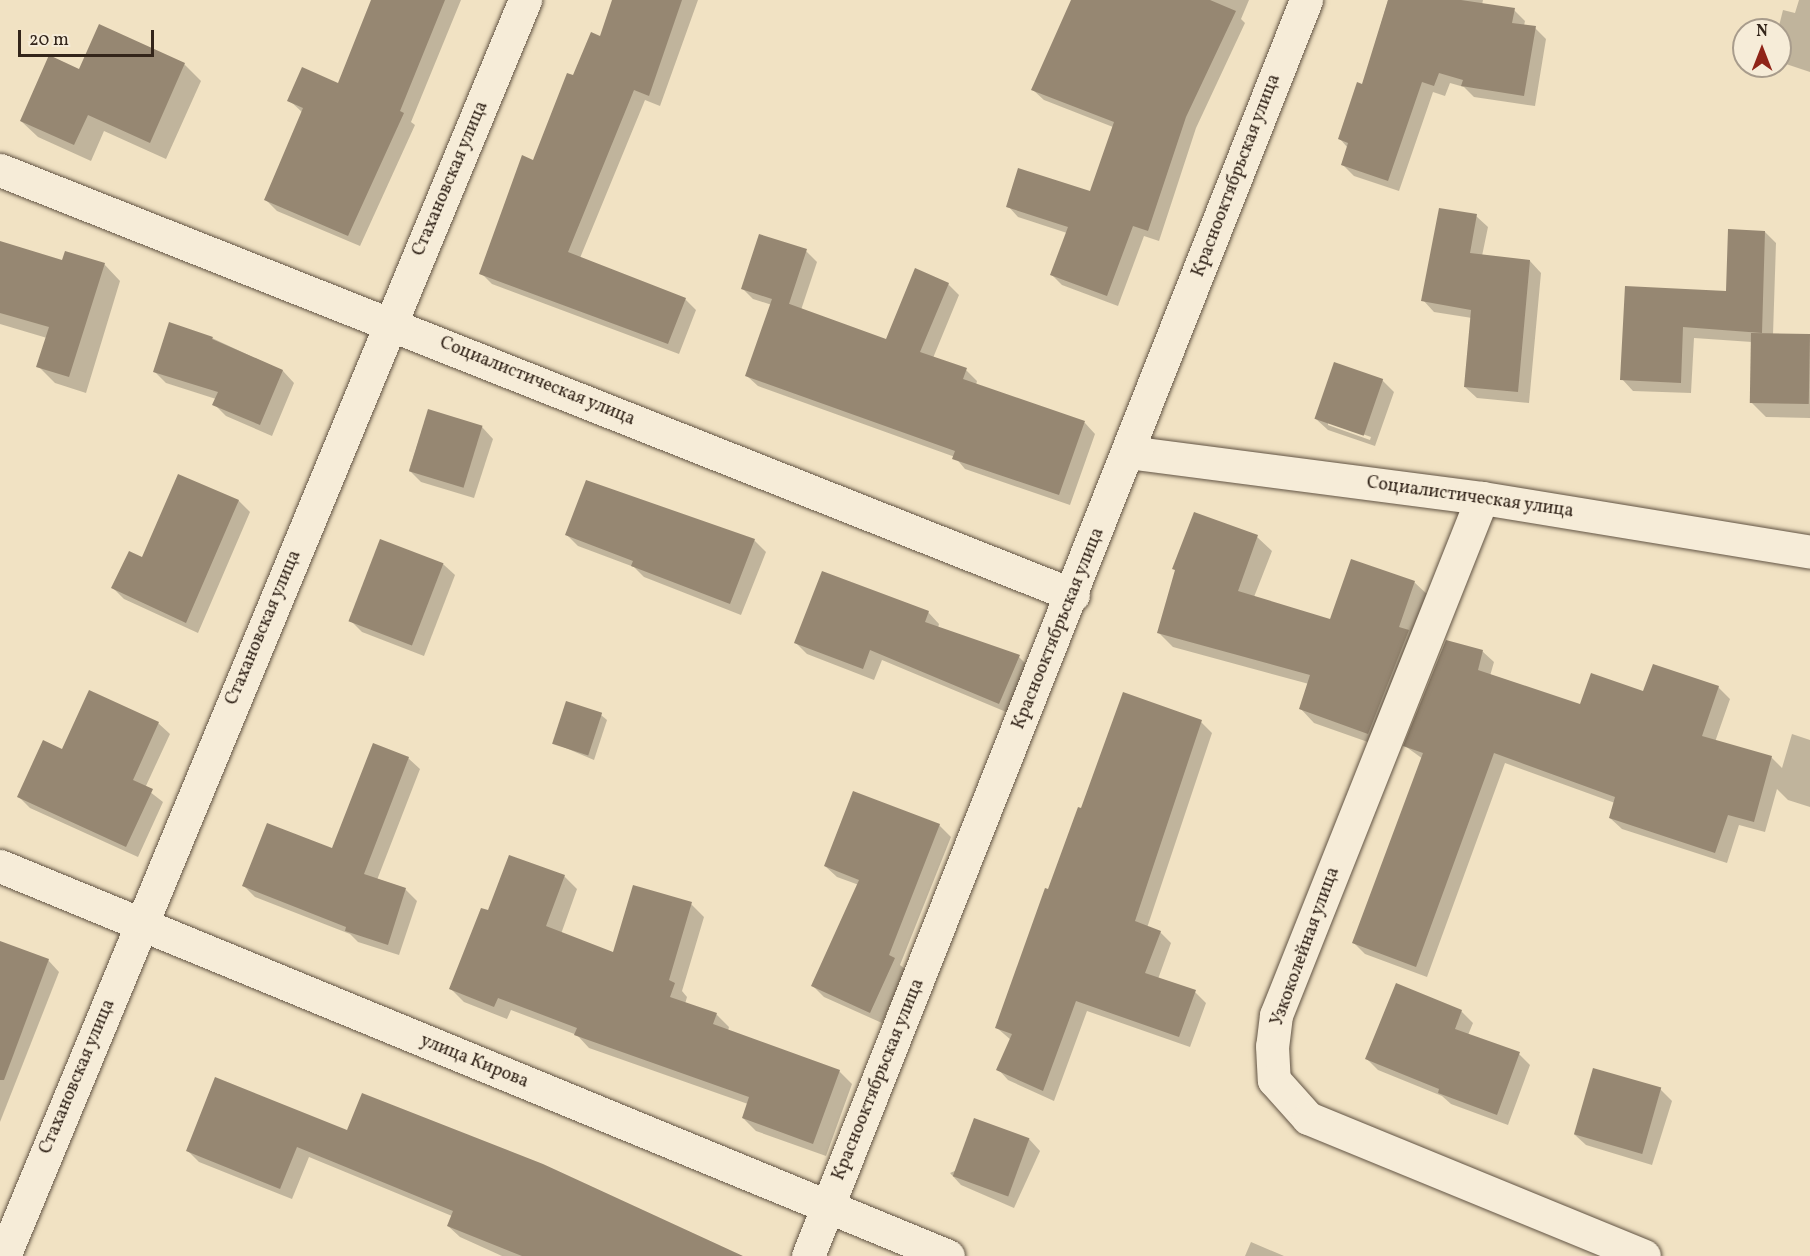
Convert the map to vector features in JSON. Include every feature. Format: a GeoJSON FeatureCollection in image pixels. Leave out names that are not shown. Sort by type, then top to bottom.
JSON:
{"type":"FeatureCollection","features":[{"type":"Feature","properties":{"kind":"street","name":"Стахановская улица"},"geometry":{"type":"LineString","coordinates":[[4,1256],[525,0]]}},
{"type":"Feature","properties":{"kind":"street","name":"Краснооктябрьская улица"},"geometry":{"type":"LineString","coordinates":[[808,1256],[1306,0]]}},
{"type":"Feature","properties":{"kind":"street","name":"Социалистическая улица"},"geometry":{"type":"LineString","coordinates":[[0,170],[1072,595]]}},
{"type":"Feature","properties":{"kind":"street","name":"Социалистическая улица"},"geometry":{"type":"LineString","coordinates":[[1128,452],[1482,498],[1810,552]]}},
{"type":"Feature","properties":{"kind":"street","name":"Узкоколейная улица"},"geometry":{"type":"LineString","coordinates":[[1482,498],[1276,1015],[1272,1046],[1274,1080],[1308,1118],[1644,1256]]}},
{"type":"Feature","properties":{"kind":"street","name":"улица Кирова"},"geometry":{"type":"LineString","coordinates":[[0,866],[141,926],[948,1256]]}},
{"type":"Feature","properties":{"kind":"building"},"geometry":{"type":"Polygon","coordinates":[[[371,0],[445,0],[400,111],[404,113],[348,236],[264,200],[303,108],[287,101],[302,67],[338,83],[371,0]]]}},
{"type":"Feature","properties":{"kind":"building"},"geometry":{"type":"Polygon","coordinates":[[[612,0],[682,0],[649,96],[634,90],[568,252],[686,298],[668,344],[479,274],[522,155],[533,160],[567,73],[573,75],[591,32],[600,36],[612,0]]]}},
{"type":"Feature","properties":{"kind":"building"},"geometry":{"type":"Polygon","coordinates":[[[1071,0],[1210,0],[1236,11],[1186,117],[1148,231],[1133,226],[1107,296],[1050,275],[1068,227],[1006,207],[1018,168],[1090,191],[1114,122],[1031,90],[1071,0]]]}},
{"type":"Feature","properties":{"kind":"building"},"geometry":{"type":"Polygon","coordinates":[[[1388,0],[1461,0],[1515,8],[1512,23],[1536,26],[1524,96],[1461,86],[1463,80],[1439,73],[1434,86],[1422,82],[1388,181],[1341,165],[1348,143],[1338,139],[1357,82],[1362,84],[1388,0]]]}},
{"type":"Feature","properties":{"kind":"building"},"geometry":{"type":"Polygon","coordinates":[[[99,24],[185,63],[150,143],[88,115],[74,145],[20,121],[49,55],[79,69],[99,24]]]}},
{"type":"Feature","properties":{"kind":"building"},"geometry":{"type":"Polygon","coordinates":[[[1439,208],[1477,214],[1470,253],[1530,260],[1518,392],[1464,387],[1471,310],[1421,301],[1439,208]]]}},
{"type":"Feature","properties":{"kind":"building"},"geometry":{"type":"Polygon","coordinates":[[[1728,229],[1765,231],[1762,333],[1683,327],[1681,383],[1620,380],[1625,286],[1726,291],[1728,229]]]}},
{"type":"Feature","properties":{"kind":"building"},"geometry":{"type":"Polygon","coordinates":[[[759,234],[807,249],[789,304],[886,339],[915,268],[949,283],[920,352],[967,368],[963,379],[1085,421],[1059,495],[952,459],[955,451],[745,376],[772,299],[741,289],[759,234]]]}},
{"type":"Feature","properties":{"kind":"building"},"geometry":{"type":"Polygon","coordinates":[[[0,241],[62,260],[65,251],[105,263],[69,377],[36,367],[49,327],[0,313],[0,241]]]}},
{"type":"Feature","properties":{"kind":"building"},"geometry":{"type":"Polygon","coordinates":[[[169,322],[213,337],[212,339],[283,370],[260,425],[212,405],[218,392],[153,372],[169,322]]]}},
{"type":"Feature","properties":{"kind":"building"},"geometry":{"type":"Polygon","coordinates":[[[1751,333],[1810,334],[1809,404],[1750,403],[1751,333]]]}},
{"type":"Feature","properties":{"kind":"building"},"geometry":{"type":"Polygon","coordinates":[[[1334,362],[1383,379],[1364,436],[1314,419],[1334,362]]]}},
{"type":"Feature","properties":{"kind":"building"},"geometry":{"type":"Polygon","coordinates":[[[428,409],[483,426],[464,488],[409,471],[428,409]]]}},
{"type":"Feature","properties":{"kind":"building"},"geometry":{"type":"Polygon","coordinates":[[[178,474],[239,500],[186,623],[111,588],[129,551],[142,557],[178,474]]]}},
{"type":"Feature","properties":{"kind":"building"},"geometry":{"type":"Polygon","coordinates":[[[586,480],[755,539],[730,604],[631,566],[633,561],[565,535],[586,480]]]}},
{"type":"Feature","properties":{"kind":"building"},"geometry":{"type":"Polygon","coordinates":[[[1194,512],[1258,535],[1238,591],[1330,619],[1351,559],[1415,581],[1399,627],[1409,630],[1368,734],[1299,709],[1310,675],[1157,633],[1175,570],[1172,569],[1194,512]]]}},
{"type":"Feature","properties":{"kind":"building"},"geometry":{"type":"Polygon","coordinates":[[[380,539],[443,563],[412,646],[348,621],[380,539]]]}},
{"type":"Feature","properties":{"kind":"building"},"geometry":{"type":"Polygon","coordinates":[[[822,571],[929,611],[925,622],[1020,655],[999,704],[870,650],[863,669],[794,643],[822,571]]]}},
{"type":"Feature","properties":{"kind":"building"},"geometry":{"type":"Polygon","coordinates":[[[1446,640],[1483,650],[1478,670],[1580,704],[1591,673],[1643,691],[1653,664],[1719,686],[1702,736],[1772,756],[1754,822],[1728,815],[1715,853],[1609,818],[1615,797],[1494,753],[1416,967],[1352,943],[1423,753],[1403,746],[1446,640]]]}},
{"type":"Feature","properties":{"kind":"building"},"geometry":{"type":"Polygon","coordinates":[[[89,690],[159,722],[133,780],[153,789],[126,847],[17,797],[43,740],[62,749],[89,690]]]}},
{"type":"Feature","properties":{"kind":"building"},"geometry":{"type":"Polygon","coordinates":[[[1123,692],[1202,720],[1135,921],[1161,931],[1145,973],[1196,990],[1179,1037],[1076,1001],[1043,1091],[996,1070],[1012,1034],[995,1028],[1045,888],[1048,889],[1078,807],[1081,808],[1123,692]]]}},
{"type":"Feature","properties":{"kind":"building"},"geometry":{"type":"Polygon","coordinates":[[[566,701],[602,713],[588,756],[552,744],[566,701]]]}},
{"type":"Feature","properties":{"kind":"building"},"geometry":{"type":"Polygon","coordinates":[[[373,743],[409,757],[364,874],[406,888],[388,945],[345,931],[346,927],[242,886],[267,823],[332,848],[373,743]]]}},
{"type":"Feature","properties":{"kind":"building"},"geometry":{"type":"Polygon","coordinates":[[[853,791],[940,824],[889,955],[895,958],[870,1013],[811,986],[859,880],[824,866],[853,791]]]}},
{"type":"Feature","properties":{"kind":"building"},"geometry":{"type":"Polygon","coordinates":[[[509,855],[565,875],[546,926],[613,952],[633,885],[692,902],[669,980],[675,983],[670,997],[717,1013],[713,1024],[840,1070],[813,1144],[742,1118],[749,1097],[574,1035],[577,1028],[498,998],[494,1007],[449,989],[481,908],[488,910],[509,855]]]}},
{"type":"Feature","properties":{"kind":"building"},"geometry":{"type":"Polygon","coordinates":[[[0,941],[49,959],[4,1080],[0,1080],[0,941]]]}},
{"type":"Feature","properties":{"kind":"building"},"geometry":{"type":"Polygon","coordinates":[[[1396,983],[1462,1010],[1455,1029],[1520,1052],[1497,1115],[1438,1093],[1439,1089],[1365,1059],[1396,983]]]}},
{"type":"Feature","properties":{"kind":"building"},"geometry":{"type":"Polygon","coordinates":[[[1593,1068],[1661,1088],[1642,1154],[1574,1134],[1593,1068]]]}},
{"type":"Feature","properties":{"kind":"building"},"geometry":{"type":"Polygon","coordinates":[[[215,1077],[347,1130],[362,1093],[543,1164],[743,1256],[522,1256],[447,1226],[453,1211],[297,1147],[280,1189],[186,1151],[215,1077]]]}},
{"type":"Feature","properties":{"kind":"building"},"geometry":{"type":"Polygon","coordinates":[[[974,1118],[1029,1138],[1008,1196],[953,1176],[974,1118]]]}}]}
